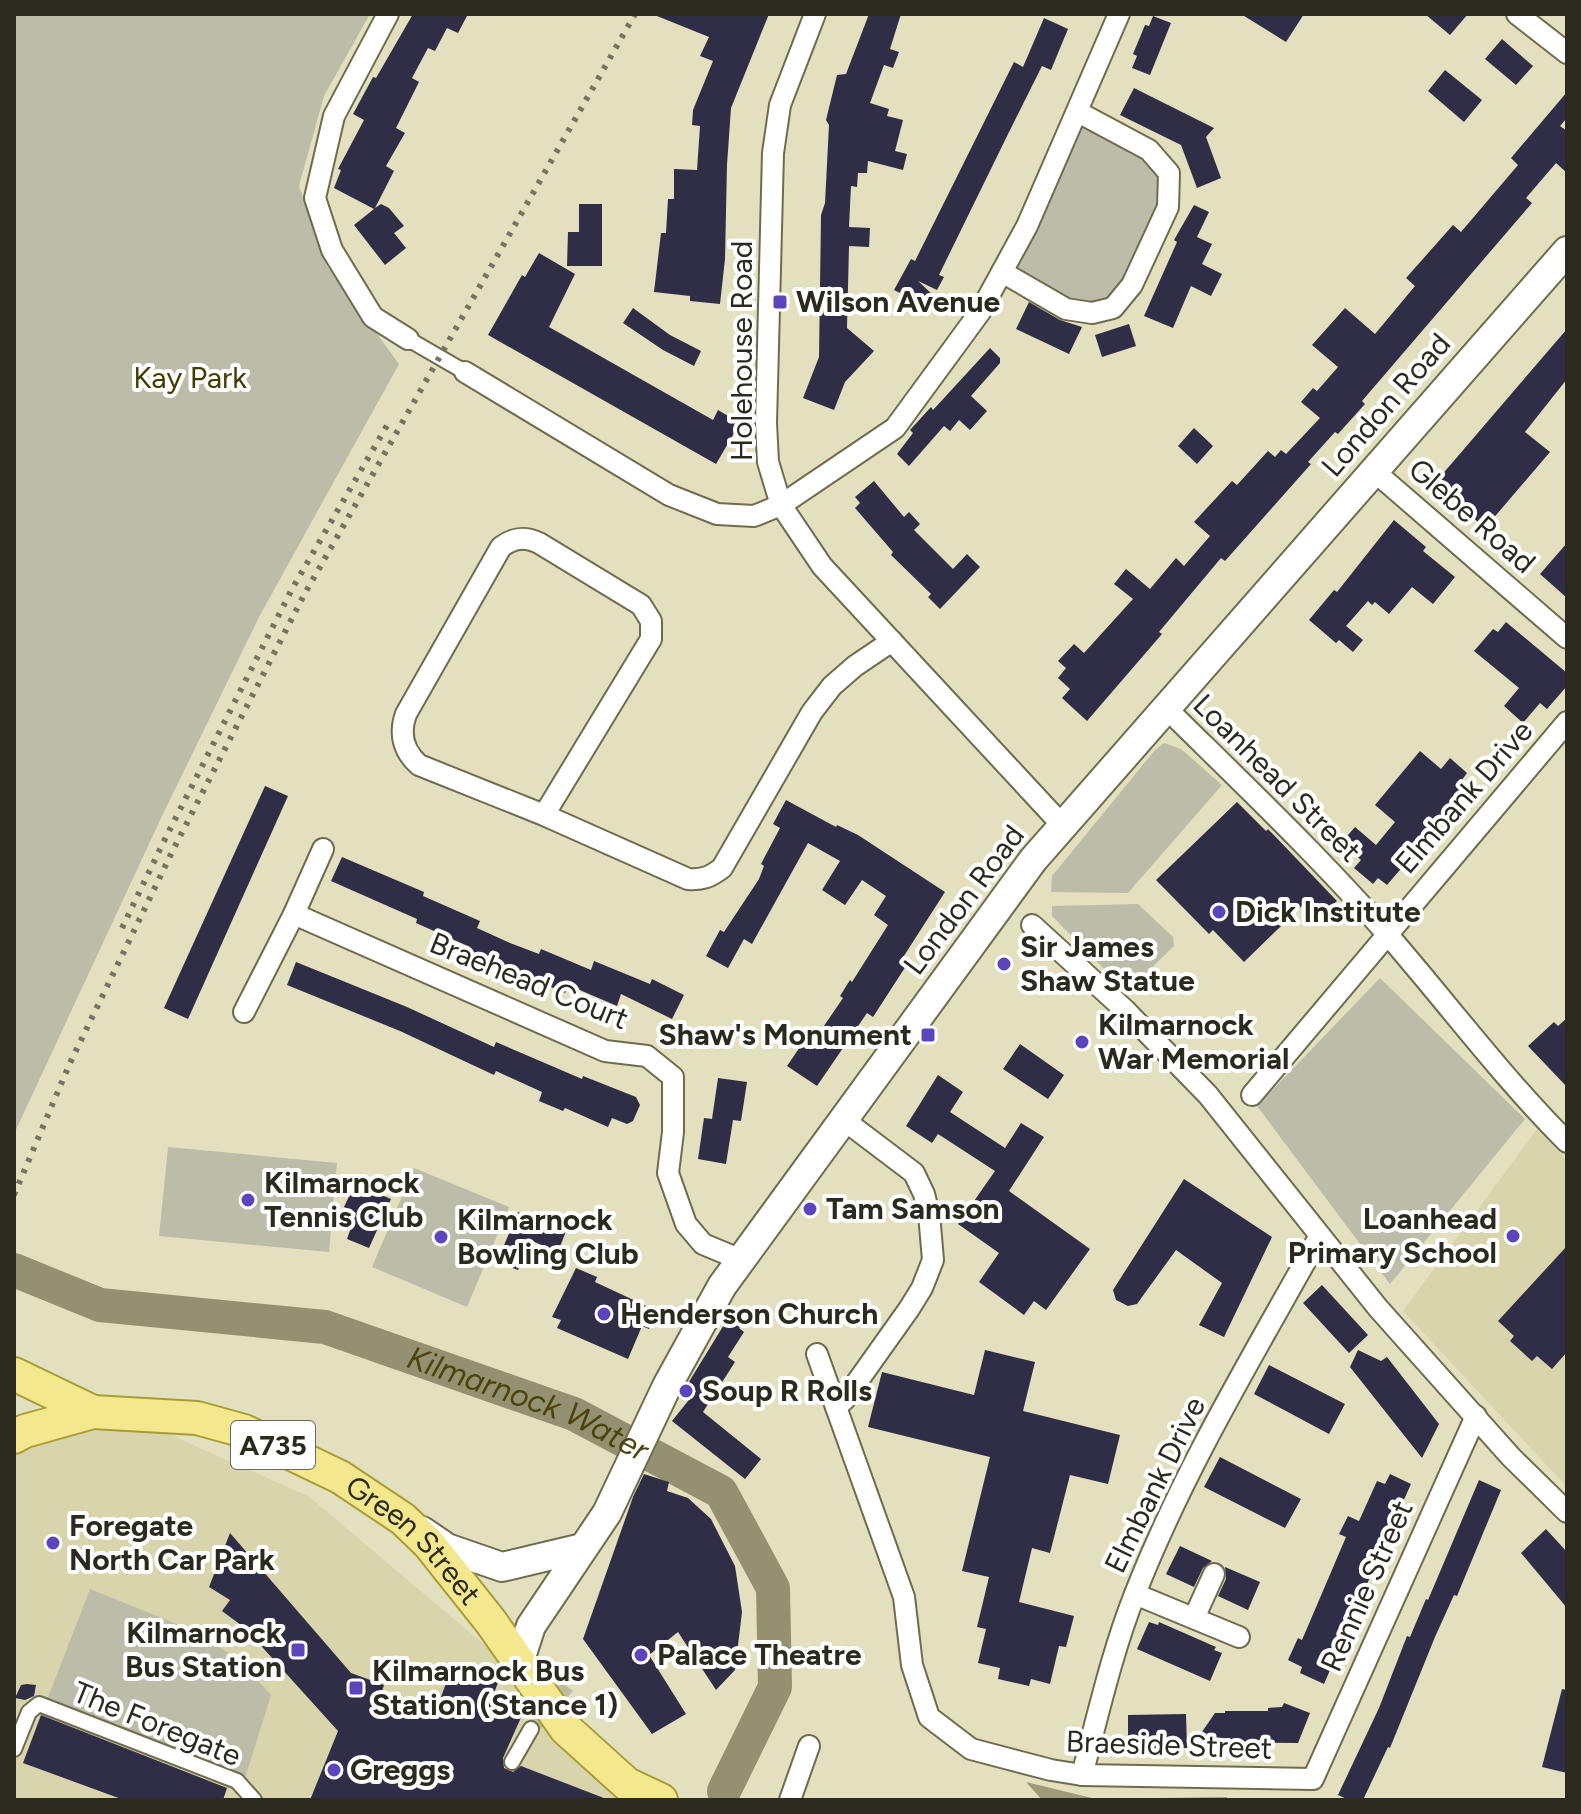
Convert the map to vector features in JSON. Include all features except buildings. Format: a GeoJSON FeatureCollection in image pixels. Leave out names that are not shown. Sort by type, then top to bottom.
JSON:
{"type":"FeatureCollection","features":[{"type":"Feature","properties":{"kind":"main road","name":"London Road"},"geometry":{"type":"LineString","coordinates":[[519,1663],[531,1626],[607,1513],[667,1386],[739,1259],[1033,860],[1567,251]]}},
{"type":"Feature","properties":{"kind":"main road","name":"A735"},"geometry":{"type":"LineString","coordinates":[[14,1374],[93,1412]]}},
{"type":"Feature","properties":{"kind":"main road","name":"A735"},"geometry":{"type":"LineString","coordinates":[[14,1437],[25,1431],[93,1412]]}},
{"type":"Feature","properties":{"kind":"main road","name":"Green Street"},"geometry":{"type":"LineString","coordinates":[[93,1412],[197,1418],[244,1431],[340,1477],[403,1519],[429,1544],[519,1663]]}},
{"type":"Feature","properties":{"kind":"main road"},"geometry":{"type":"LineString","coordinates":[[403,1519],[447,1548],[502,1567],[582,1548]]}},
{"type":"Feature","properties":{"kind":"main road","name":"A735"},"geometry":{"type":"LineString","coordinates":[[519,1663],[566,1729],[627,1784],[661,1800]]}},
{"type":"Feature","properties":{"kind":"street"},"geometry":{"type":"LineString","coordinates":[[388,14],[334,116],[315,198],[332,250],[373,317],[669,495],[717,514],[754,516],[781,505],[895,428],[980,312],[1027,226],[1119,14]]}},
{"type":"Feature","properties":{"kind":"street","name":"Holehouse Road"},"geometry":{"type":"LineString","coordinates":[[815,14],[780,105],[773,153],[766,423],[768,462],[781,505],[822,566],[1064,827]]}},
{"type":"Feature","properties":{"kind":"street"},"geometry":{"type":"LineString","coordinates":[[1517,14],[1567,53]]}},
{"type":"Feature","properties":{"kind":"street"},"geometry":{"type":"LineString","coordinates":[[1002,272],[1066,309],[1092,313],[1113,308],[1132,285],[1168,207],[1169,173],[1149,150],[1078,112]]}},
{"type":"Feature","properties":{"kind":"street","name":"Glebe Road"},"geometry":{"type":"LineString","coordinates":[[1374,471],[1567,638]]}},
{"type":"Feature","properties":{"kind":"street"},"geometry":{"type":"LineString","coordinates":[[544,815],[651,639],[652,630],[651,621],[641,605],[539,543],[516,539],[501,547],[406,714],[403,739],[409,754],[419,765],[544,815],[688,879],[711,877],[722,868],[812,712],[832,686],[892,641]]}},
{"type":"Feature","properties":{"kind":"street","name":"Loanhead Street"},"geometry":{"type":"LineString","coordinates":[[1166,708],[1237,777],[1386,933],[1531,1106],[1567,1142]]}},
{"type":"Feature","properties":{"kind":"street","name":"Elmbank Drive"},"geometry":{"type":"LineString","coordinates":[[1252,1095],[1567,722]]}},
{"type":"Feature","properties":{"kind":"street"},"geometry":{"type":"LineString","coordinates":[[244,1012],[323,849]]}},
{"type":"Feature","properties":{"kind":"street","name":"Braehead Court"},"geometry":{"type":"LineString","coordinates":[[294,914],[605,1051],[647,1056],[673,1077],[673,1132],[668,1173],[686,1224],[703,1244],[739,1259]]}},
{"type":"Feature","properties":{"kind":"street"},"geometry":{"type":"LineString","coordinates":[[1032,925],[1125,1010],[1208,1095],[1378,1308],[1511,1457],[1567,1512]]}},
{"type":"Feature","properties":{"kind":"street"},"geometry":{"type":"LineString","coordinates":[[836,1407],[845,1399],[909,1309],[923,1286],[933,1260],[929,1214],[914,1173],[844,1120]]}},
{"type":"Feature","properties":{"kind":"street","name":"Elmbank Drive"},"geometry":{"type":"LineString","coordinates":[[1082,1775],[1135,1594],[1195,1460],[1319,1237]]}},
{"type":"Feature","properties":{"kind":"street","name":"Braeside Street"},"geometry":{"type":"LineString","coordinates":[[817,1354],[904,1597],[912,1665],[929,1717],[971,1749],[1051,1770],[1082,1775],[1313,1779]]}},
{"type":"Feature","properties":{"kind":"street","name":"Rennie Street"},"geometry":{"type":"LineString","coordinates":[[1313,1779],[1476,1416]]}},
{"type":"Feature","properties":{"kind":"street"},"geometry":{"type":"LineString","coordinates":[[1194,1618],[1214,1574]]}},
{"type":"Feature","properties":{"kind":"street"},"geometry":{"type":"LineString","coordinates":[[1135,1594],[1239,1637]]}},
{"type":"Feature","properties":{"kind":"street","name":"The Foregate"},"geometry":{"type":"LineString","coordinates":[[14,1749],[29,1712],[39,1704],[237,1781],[254,1800]]}},
{"type":"Feature","properties":{"kind":"street"},"geometry":{"type":"LineString","coordinates":[[512,1762],[531,1729]]}},
{"type":"Feature","properties":{"kind":"street"},"geometry":{"type":"LineString","coordinates":[[790,1800],[809,1746]]}},
{"type":"Feature","properties":{"kind":"shaded area","name":"Loanhead Primary School"},"geometry":{"type":"Polygon","coordinates":[[[1537,1129],[1567,1161],[1567,1487],[1403,1311],[1537,1129]]]}},
{"type":"Feature","properties":{"kind":"shaded area"},"geometry":{"type":"Polygon","coordinates":[[[112,1429],[164,1432],[308,1496],[492,1651],[624,1798],[630,1800],[14,1800],[14,1445],[20,1439],[112,1429]]]}},
{"type":"Feature","properties":{"kind":"shaded area"},"geometry":{"type":"Polygon","coordinates":[[[1026,1782],[1096,1799],[1227,1797],[1227,1800],[1042,1800],[1026,1782]]]}},
{"type":"Feature","properties":{"kind":"green space","name":"Kay Park"},"geometry":{"type":"Polygon","coordinates":[[[14,14],[370,14],[324,96],[299,186],[327,266],[399,364],[259,617],[162,816],[14,1134],[14,14]]]}},
{"type":"Feature","properties":{"kind":"green space"},"geometry":{"type":"Polygon","coordinates":[[[1078,112],[1169,173],[1132,285],[1092,313],[1002,272],[1078,112]]]}},
{"type":"Feature","properties":{"kind":"green space"},"geometry":{"type":"Polygon","coordinates":[[[1164,743],[1181,749],[1222,785],[1128,893],[1051,892],[1052,876],[1164,743]]]}},
{"type":"Feature","properties":{"kind":"green space"},"geometry":{"type":"Polygon","coordinates":[[[1138,904],[1173,937],[1174,946],[1127,992],[1052,916],[1052,906],[1138,904]]]}},
{"type":"Feature","properties":{"kind":"green space"},"geometry":{"type":"Polygon","coordinates":[[[1380,978],[1525,1119],[1390,1284],[1257,1106],[1380,978]]]}},
{"type":"Feature","properties":{"kind":"green space","name":"Kilmarnock Tennis Club"},"geometry":{"type":"Polygon","coordinates":[[[168,1147],[337,1163],[329,1252],[159,1236],[168,1147]]]}},
{"type":"Feature","properties":{"kind":"green space","name":"Kilmarnock Bowling Club"},"geometry":{"type":"Polygon","coordinates":[[[414,1168],[509,1207],[467,1307],[372,1267],[414,1168]]]}},
{"type":"Feature","properties":{"kind":"green space"},"geometry":{"type":"Polygon","coordinates":[[[90,1589],[199,1633],[240,1661],[271,1695],[245,1778],[47,1700],[90,1589]]]}},
{"type":"Feature","properties":{"kind":"waterway","name":"Kilmarnock Water"},"geometry":{"type":"LineString","coordinates":[[14,1270],[100,1305],[325,1327],[574,1414],[721,1492],[773,1588],[775,1687],[724,1791]]}},
{"type":"Feature","properties":{"kind":"tunnel"},"geometry":{"type":"LineString","coordinates":[[531,1729],[574,1679]]}},
{"type":"Feature","properties":{"kind":"railway"},"geometry":{"type":"LineString","coordinates":[[14,1195],[70,1063],[174,848],[304,595],[635,14]]}},
{"type":"Feature","properties":{"kind":"railway"},"geometry":{"type":"LineString","coordinates":[[122,928],[292,589],[389,422]]}},
{"type":"Feature","properties":{"kind":"place","name":"Wilson Avenue"},"geometry":{"type":"Point","coordinates":[780,302]}},
{"type":"Feature","properties":{"kind":"place","name":"Dick Institute"},"geometry":{"type":"Point","coordinates":[1219,912]}},
{"type":"Feature","properties":{"kind":"place","name":"Sir James Shaw Statue"},"geometry":{"type":"Point","coordinates":[1004,964]}},
{"type":"Feature","properties":{"kind":"place","name":"Shaw's Monument"},"geometry":{"type":"Point","coordinates":[928,1035]}},
{"type":"Feature","properties":{"kind":"place","name":"Kilmarnock War Memorial"},"geometry":{"type":"Point","coordinates":[1082,1042]}},
{"type":"Feature","properties":{"kind":"place","name":"Kilmarnock Tennis Club"},"geometry":{"type":"Point","coordinates":[248,1200]}},
{"type":"Feature","properties":{"kind":"place","name":"Tam Samson"},"geometry":{"type":"Point","coordinates":[810,1209]}},
{"type":"Feature","properties":{"kind":"place","name":"Loanhead Primary School"},"geometry":{"type":"Point","coordinates":[1513,1236]}},
{"type":"Feature","properties":{"kind":"place","name":"Kilmarnock Bowling Club"},"geometry":{"type":"Point","coordinates":[441,1237]}},
{"type":"Feature","properties":{"kind":"place","name":"Henderson Church"},"geometry":{"type":"Point","coordinates":[604,1314]}},
{"type":"Feature","properties":{"kind":"place","name":"Soup R Rolls"},"geometry":{"type":"Point","coordinates":[686,1391]}},
{"type":"Feature","properties":{"kind":"place","name":"Foregate North Car Park"},"geometry":{"type":"Point","coordinates":[53,1543]}},
{"type":"Feature","properties":{"kind":"place","name":"Kilmarnock Bus Station"},"geometry":{"type":"Point","coordinates":[298,1650]}},
{"type":"Feature","properties":{"kind":"place","name":"Palace Theatre"},"geometry":{"type":"Point","coordinates":[641,1655]}},
{"type":"Feature","properties":{"kind":"place","name":"Kilmarnock Bus Station (Stance 1)"},"geometry":{"type":"Point","coordinates":[356,1688]}},
{"type":"Feature","properties":{"kind":"place","name":"Greggs"},"geometry":{"type":"Point","coordinates":[334,1770]}}]}
